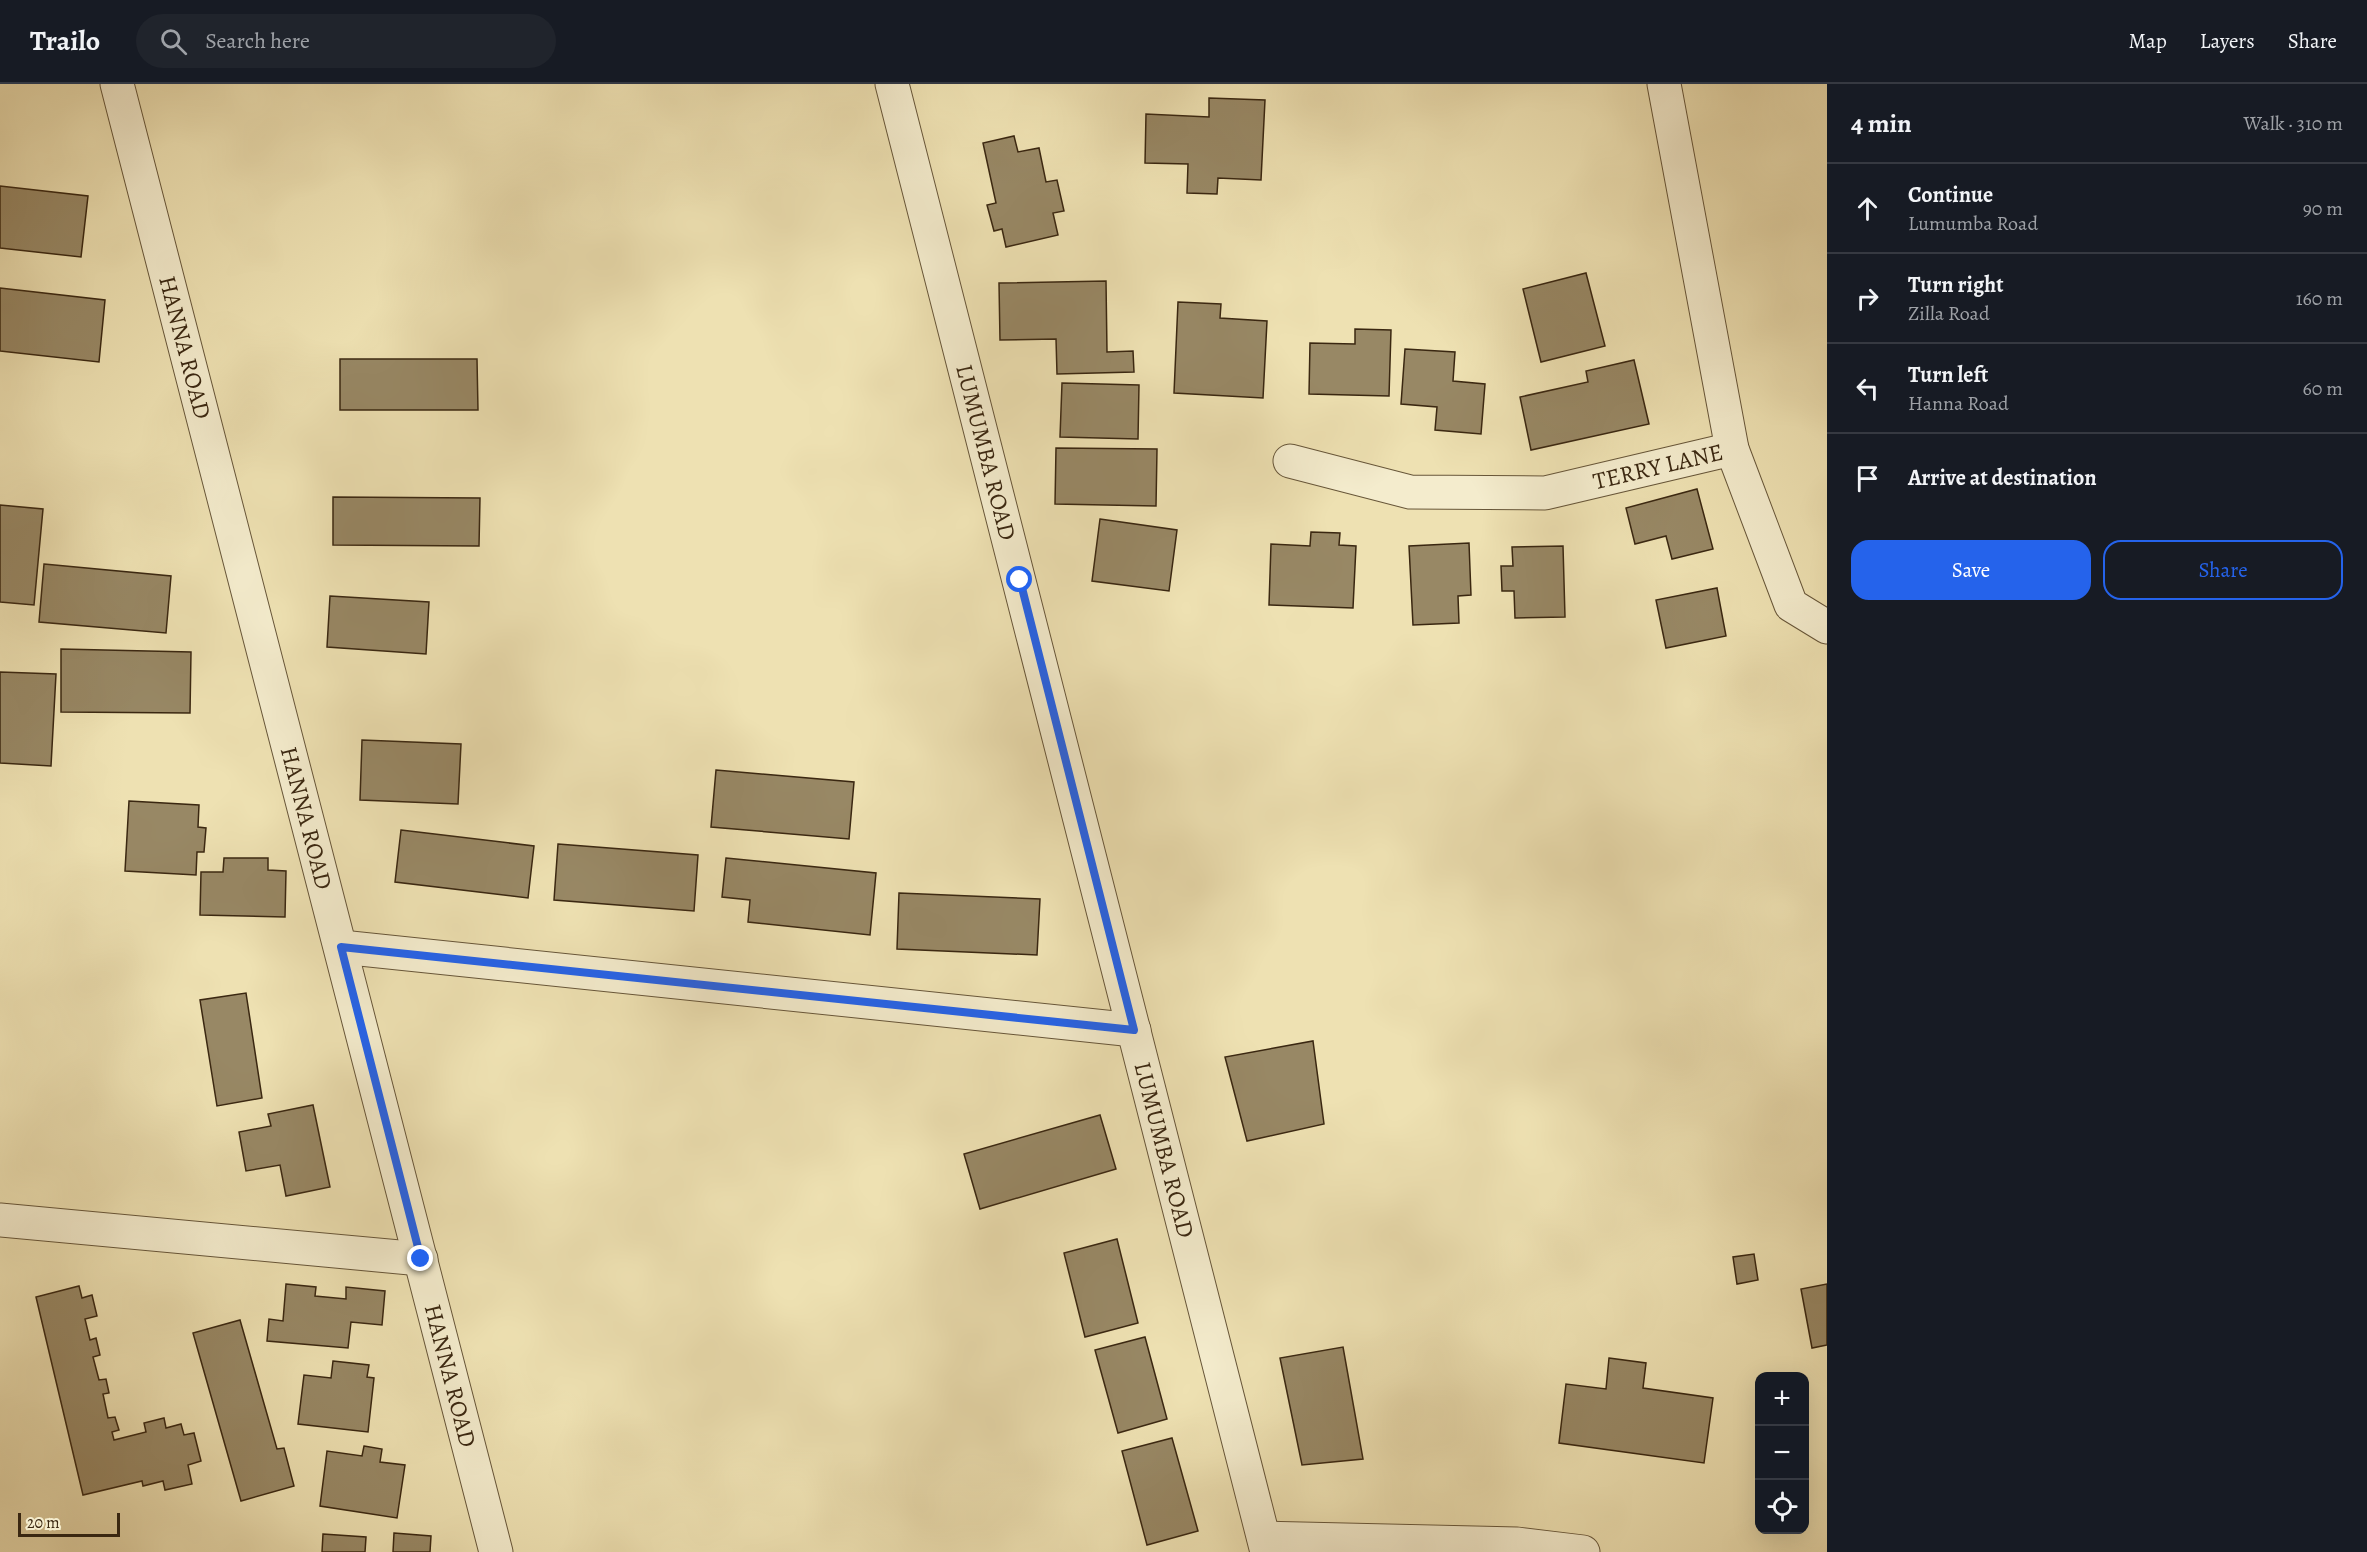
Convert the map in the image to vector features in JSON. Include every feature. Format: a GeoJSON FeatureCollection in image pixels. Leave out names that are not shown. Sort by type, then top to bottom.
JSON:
{"type":"FeatureCollection","features":[{"type":"Feature","properties":{"kind":"street","name":"HANNA ROAD"},"geometry":{"type":"LineString","coordinates":[[117,84],[496,1552]]}},
{"type":"Feature","properties":{"kind":"street","name":"LUMUMBA ROAD"},"geometry":{"type":"LineString","coordinates":[[892,84],[1265,1545]]}},
{"type":"Feature","properties":{"kind":"street","name":"TERRY LANE"},"geometry":{"type":"LineString","coordinates":[[1290,461],[1410,492],[1545,493],[1732,449],[1664,84]]}},
{"type":"Feature","properties":{"kind":"street"},"geometry":{"type":"LineString","coordinates":[[1732,449],[1791,605],[1827,627]]}},
{"type":"Feature","properties":{"kind":"street"},"geometry":{"type":"LineString","coordinates":[[341,947],[1134,1030]]}},
{"type":"Feature","properties":{"kind":"street"},"geometry":{"type":"LineString","coordinates":[[0,1220],[421,1259]]}},
{"type":"Feature","properties":{"kind":"street"},"geometry":{"type":"LineString","coordinates":[[1265,1545],[1517,1544],[1583,1552]]}},
{"type":"Feature","properties":{"kind":"building"},"geometry":{"type":"Polygon","coordinates":[[[1209,98],[1265,100],[1261,180],[1218,178],[1217,194],[1187,193],[1188,164],[1145,163],[1146,114],[1209,117],[1209,98]]]}},
{"type":"Feature","properties":{"kind":"building"},"geometry":{"type":"Polygon","coordinates":[[[1014,136],[1018,152],[1039,148],[1046,182],[1057,180],[1064,211],[1053,213],[1058,235],[1006,247],[1002,229],[994,231],[987,205],[996,203],[983,143],[1014,136]]]}},
{"type":"Feature","properties":{"kind":"building"},"geometry":{"type":"Polygon","coordinates":[[[0,186],[88,196],[81,257],[0,248],[0,186]]]}},
{"type":"Feature","properties":{"kind":"building"},"geometry":{"type":"Polygon","coordinates":[[[1586,273],[1605,346],[1541,362],[1523,289],[1586,273]]]}},
{"type":"Feature","properties":{"kind":"building"},"geometry":{"type":"Polygon","coordinates":[[[1106,281],[1107,352],[1133,351],[1134,372],[1057,374],[1056,339],[1000,340],[999,283],[1106,281]]]}},
{"type":"Feature","properties":{"kind":"building"},"geometry":{"type":"Polygon","coordinates":[[[0,288],[105,300],[99,362],[0,351],[0,288]]]}},
{"type":"Feature","properties":{"kind":"building"},"geometry":{"type":"Polygon","coordinates":[[[1178,302],[1221,304],[1220,318],[1267,321],[1263,398],[1174,393],[1178,302]]]}},
{"type":"Feature","properties":{"kind":"building"},"geometry":{"type":"Polygon","coordinates":[[[1355,329],[1391,330],[1389,396],[1309,394],[1310,343],[1355,344],[1355,329]]]}},
{"type":"Feature","properties":{"kind":"building"},"geometry":{"type":"Polygon","coordinates":[[[1405,349],[1455,352],[1453,381],[1485,384],[1481,434],[1435,430],[1437,407],[1401,404],[1405,349]]]}},
{"type":"Feature","properties":{"kind":"building"},"geometry":{"type":"Polygon","coordinates":[[[340,359],[477,359],[478,410],[340,410],[340,359]]]}},
{"type":"Feature","properties":{"kind":"building"},"geometry":{"type":"Polygon","coordinates":[[[1634,360],[1649,424],[1531,450],[1520,397],[1588,382],[1586,371],[1634,360]]]}},
{"type":"Feature","properties":{"kind":"building"},"geometry":{"type":"Polygon","coordinates":[[[1062,383],[1139,385],[1138,439],[1060,437],[1062,383]]]}},
{"type":"Feature","properties":{"kind":"building"},"geometry":{"type":"Polygon","coordinates":[[[1056,448],[1157,449],[1156,506],[1055,504],[1056,448]]]}},
{"type":"Feature","properties":{"kind":"building"},"geometry":{"type":"Polygon","coordinates":[[[1697,489],[1713,549],[1672,559],[1666,536],[1635,544],[1626,508],[1697,489]]]}},
{"type":"Feature","properties":{"kind":"building"},"geometry":{"type":"Polygon","coordinates":[[[333,497],[480,498],[479,546],[333,545],[333,497]]]}},
{"type":"Feature","properties":{"kind":"building"},"geometry":{"type":"Polygon","coordinates":[[[0,505],[43,509],[34,605],[0,602],[0,505]]]}},
{"type":"Feature","properties":{"kind":"building"},"geometry":{"type":"Polygon","coordinates":[[[1100,519],[1177,530],[1169,591],[1092,581],[1100,519]]]}},
{"type":"Feature","properties":{"kind":"building"},"geometry":{"type":"Polygon","coordinates":[[[1311,532],[1340,533],[1339,545],[1356,546],[1353,608],[1269,605],[1271,544],[1310,546],[1311,532]]]}},
{"type":"Feature","properties":{"kind":"building"},"geometry":{"type":"Polygon","coordinates":[[[1469,543],[1471,595],[1458,596],[1459,623],[1413,625],[1409,546],[1469,543]]]}},
{"type":"Feature","properties":{"kind":"building"},"geometry":{"type":"Polygon","coordinates":[[[1563,546],[1565,617],[1515,618],[1514,591],[1502,591],[1501,566],[1513,566],[1512,547],[1563,546]]]}},
{"type":"Feature","properties":{"kind":"building"},"geometry":{"type":"Polygon","coordinates":[[[44,564],[171,576],[166,633],[39,622],[44,564]]]}},
{"type":"Feature","properties":{"kind":"building"},"geometry":{"type":"Polygon","coordinates":[[[1717,588],[1726,636],[1666,648],[1656,600],[1717,588]]]}},
{"type":"Feature","properties":{"kind":"building"},"geometry":{"type":"Polygon","coordinates":[[[330,596],[429,602],[426,654],[327,647],[330,596]]]}},
{"type":"Feature","properties":{"kind":"building"},"geometry":{"type":"Polygon","coordinates":[[[61,649],[191,652],[190,713],[61,712],[61,649]]]}},
{"type":"Feature","properties":{"kind":"building"},"geometry":{"type":"Polygon","coordinates":[[[0,672],[56,674],[51,766],[0,763],[0,672]]]}},
{"type":"Feature","properties":{"kind":"building"},"geometry":{"type":"Polygon","coordinates":[[[362,740],[461,744],[458,804],[360,800],[362,740]]]}},
{"type":"Feature","properties":{"kind":"building"},"geometry":{"type":"Polygon","coordinates":[[[716,770],[854,782],[849,839],[711,827],[716,770]]]}},
{"type":"Feature","properties":{"kind":"building"},"geometry":{"type":"Polygon","coordinates":[[[129,801],[199,805],[198,827],[206,828],[204,852],[197,852],[196,875],[125,871],[129,801]]]}},
{"type":"Feature","properties":{"kind":"building"},"geometry":{"type":"Polygon","coordinates":[[[401,830],[534,846],[528,898],[395,882],[401,830]]]}},
{"type":"Feature","properties":{"kind":"building"},"geometry":{"type":"Polygon","coordinates":[[[558,844],[698,855],[694,911],[554,900],[558,844]]]}},
{"type":"Feature","properties":{"kind":"building"},"geometry":{"type":"Polygon","coordinates":[[[224,858],[268,858],[268,870],[286,871],[285,917],[200,915],[201,872],[223,872],[224,858]]]}},
{"type":"Feature","properties":{"kind":"building"},"geometry":{"type":"Polygon","coordinates":[[[726,858],[876,873],[870,935],[748,922],[750,900],[722,897],[726,858]]]}},
{"type":"Feature","properties":{"kind":"building"},"geometry":{"type":"Polygon","coordinates":[[[899,893],[1040,899],[1037,955],[897,949],[899,893]]]}},
{"type":"Feature","properties":{"kind":"building"},"geometry":{"type":"Polygon","coordinates":[[[246,993],[262,1098],[217,1106],[200,1000],[246,993]]]}},
{"type":"Feature","properties":{"kind":"building"},"geometry":{"type":"Polygon","coordinates":[[[1313,1041],[1324,1124],[1247,1141],[1225,1057],[1313,1041]]]}},
{"type":"Feature","properties":{"kind":"building"},"geometry":{"type":"Polygon","coordinates":[[[313,1105],[330,1187],[286,1196],[280,1165],[246,1171],[239,1132],[271,1126],[268,1114],[313,1105]]]}},
{"type":"Feature","properties":{"kind":"building"},"geometry":{"type":"Polygon","coordinates":[[[1100,1115],[1116,1169],[980,1209],[964,1154],[1100,1115]]]}},
{"type":"Feature","properties":{"kind":"building"},"geometry":{"type":"Polygon","coordinates":[[[1117,1239],[1138,1323],[1085,1337],[1064,1253],[1117,1239]]]}},
{"type":"Feature","properties":{"kind":"building"},"geometry":{"type":"Polygon","coordinates":[[[1754,1254],[1758,1280],[1737,1284],[1733,1257],[1754,1254]]]}},
{"type":"Feature","properties":{"kind":"building"},"geometry":{"type":"Polygon","coordinates":[[[286,1284],[316,1287],[315,1296],[346,1299],[346,1287],[385,1291],[382,1325],[351,1322],[348,1348],[267,1341],[269,1319],[283,1321],[286,1284]]]}},
{"type":"Feature","properties":{"kind":"building"},"geometry":{"type":"Polygon","coordinates":[[[1827,1284],[1827,1345],[1812,1348],[1801,1289],[1827,1284]]]}},
{"type":"Feature","properties":{"kind":"building"},"geometry":{"type":"Polygon","coordinates":[[[79,1286],[82,1298],[92,1295],[97,1316],[85,1319],[90,1340],[96,1338],[100,1355],[93,1357],[99,1380],[106,1379],[109,1393],[103,1394],[108,1418],[115,1417],[119,1430],[112,1432],[114,1440],[146,1432],[144,1423],[164,1418],[166,1428],[181,1424],[184,1435],[194,1433],[201,1461],[188,1465],[192,1484],[165,1490],[163,1481],[143,1486],[142,1481],[83,1495],[36,1297],[79,1286]]]}},
{"type":"Feature","properties":{"kind":"building"},"geometry":{"type":"Polygon","coordinates":[[[240,1320],[277,1449],[284,1448],[294,1486],[241,1501],[193,1333],[240,1320]]]}},
{"type":"Feature","properties":{"kind":"building"},"geometry":{"type":"Polygon","coordinates":[[[1145,1337],[1167,1419],[1118,1433],[1095,1350],[1145,1337]]]}},
{"type":"Feature","properties":{"kind":"building"},"geometry":{"type":"Polygon","coordinates":[[[1343,1347],[1363,1459],[1302,1465],[1280,1358],[1343,1347]]]}},
{"type":"Feature","properties":{"kind":"building"},"geometry":{"type":"Polygon","coordinates":[[[1609,1358],[1646,1363],[1643,1388],[1713,1398],[1704,1463],[1559,1443],[1566,1384],[1606,1389],[1609,1358]]]}},
{"type":"Feature","properties":{"kind":"building"},"geometry":{"type":"Polygon","coordinates":[[[333,1361],[369,1365],[367,1377],[374,1378],[368,1432],[298,1424],[304,1375],[331,1378],[333,1361]]]}},
{"type":"Feature","properties":{"kind":"building"},"geometry":{"type":"Polygon","coordinates":[[[1172,1438],[1198,1531],[1147,1545],[1122,1451],[1172,1438]]]}},
{"type":"Feature","properties":{"kind":"building"},"geometry":{"type":"Polygon","coordinates":[[[364,1446],[382,1449],[380,1462],[405,1465],[397,1518],[320,1506],[327,1451],[362,1456],[364,1446]]]}},
{"type":"Feature","properties":{"kind":"building"},"geometry":{"type":"Polygon","coordinates":[[[394,1533],[431,1536],[430,1552],[393,1552],[394,1533]]]}},
{"type":"Feature","properties":{"kind":"building"},"geometry":{"type":"Polygon","coordinates":[[[323,1534],[366,1537],[365,1552],[322,1552],[323,1534]]]}},
{"type":"Feature","properties":{"kind":"route"},"geometry":{"type":"LineString","coordinates":[[421,1259],[341,947],[1134,1030],[1020,580]]}}]}
